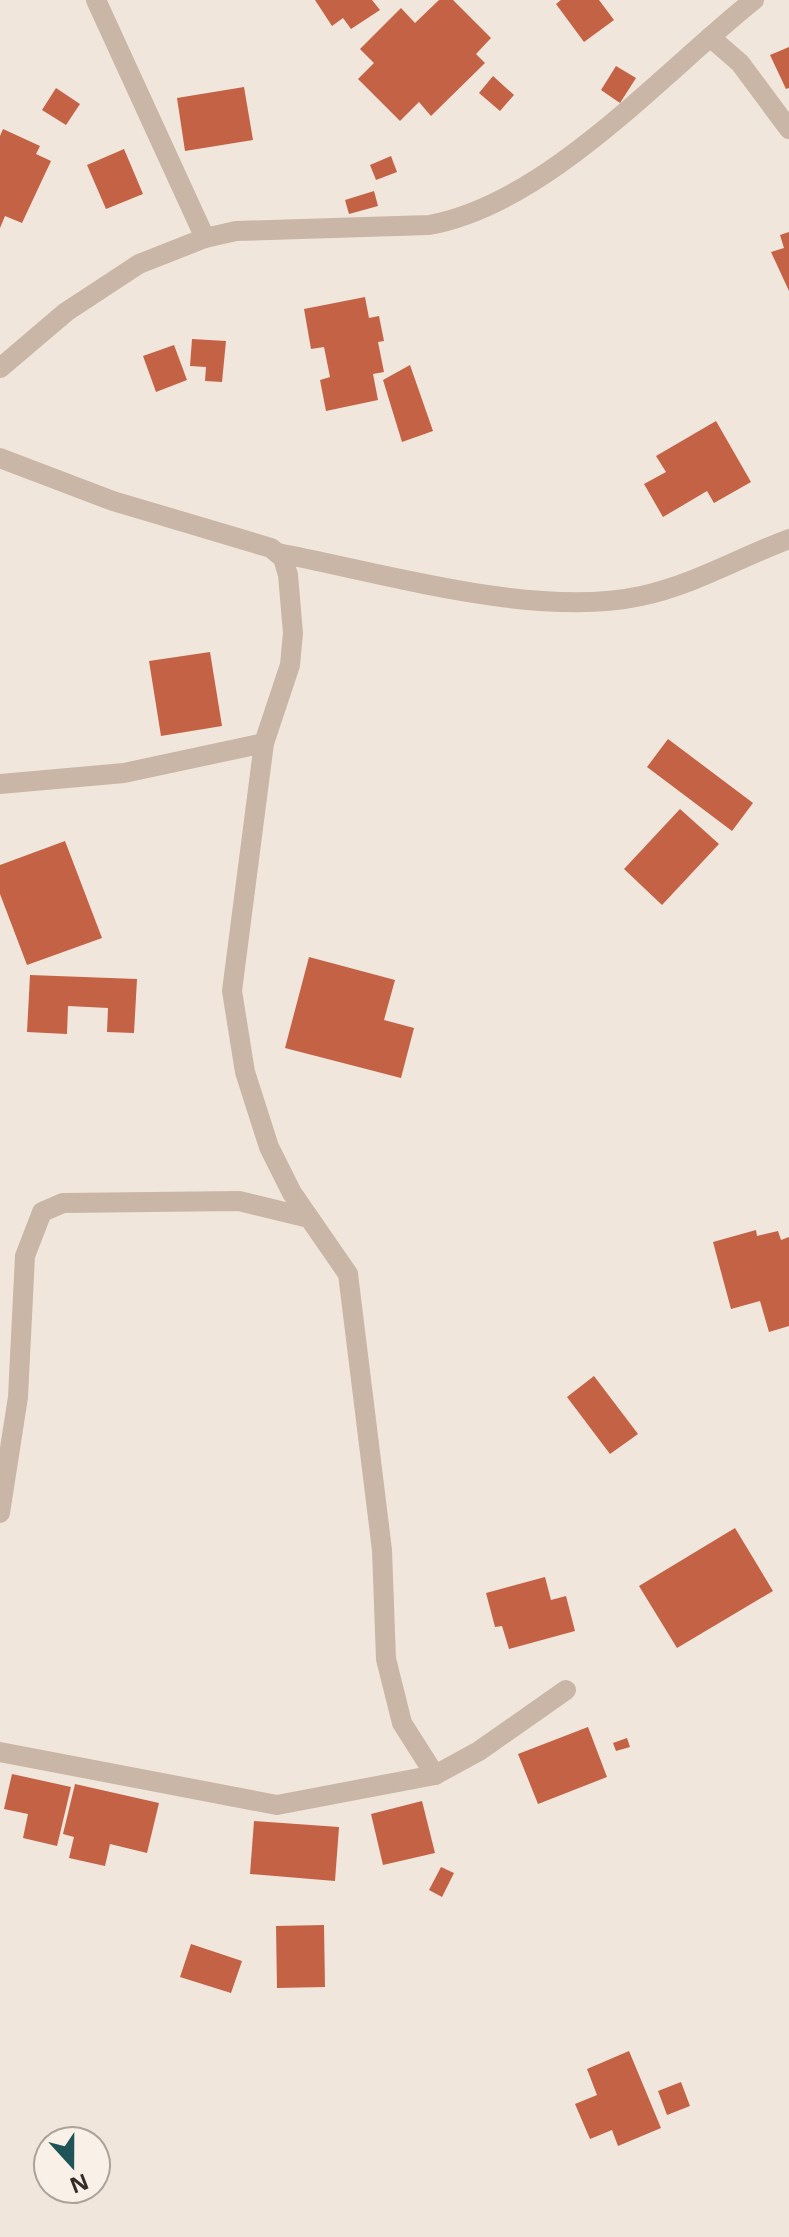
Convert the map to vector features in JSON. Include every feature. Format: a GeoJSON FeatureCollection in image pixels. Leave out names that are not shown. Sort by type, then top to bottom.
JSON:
{"type":"FeatureCollection","features":[{"type":"Feature","properties":{"kind":"street"},"geometry":{"type":"LineString","coordinates":[[96,0],[205,238]]}},
{"type":"Feature","properties":{"kind":"street"},"geometry":{"type":"LineString","coordinates":[[0,368],[66,312],[139,264],[205,238],[236,231],[429,225],[479,212],[533,183],[754,0]]}},
{"type":"Feature","properties":{"kind":"street"},"geometry":{"type":"LineString","coordinates":[[710,37],[756,82],[789,129]]}},
{"type":"Feature","properties":{"kind":"street"},"geometry":{"type":"LineString","coordinates":[[0,458],[113,501],[210,528],[278,553],[507,598],[610,601],[665,588],[789,539]]}},
{"type":"Feature","properties":{"kind":"street"},"geometry":{"type":"LineString","coordinates":[[278,553],[288,575],[293,633],[290,665],[264,743],[232,991],[245,1072],[269,1147],[309,1218],[348,1274],[382,1550],[386,1659],[402,1723],[435,1775]]}},
{"type":"Feature","properties":{"kind":"street"},"geometry":{"type":"LineString","coordinates":[[0,784],[124,773],[264,743]]}},
{"type":"Feature","properties":{"kind":"street"},"geometry":{"type":"LineString","coordinates":[[0,1513],[18,1397],[25,1256],[42,1212],[63,1203],[239,1201],[309,1218]]}},
{"type":"Feature","properties":{"kind":"street"},"geometry":{"type":"LineString","coordinates":[[0,1752],[262,1804],[297,1802],[435,1775],[479,1751],[566,1690]]}},
{"type":"Feature","properties":{"kind":"building"},"geometry":{"type":"Polygon","coordinates":[[[315,0],[372,0],[380,10],[351,29],[343,18],[332,26],[315,0]]]}},
{"type":"Feature","properties":{"kind":"building"},"geometry":{"type":"Polygon","coordinates":[[[439,0],[453,0],[491,38],[476,54],[485,63],[431,116],[419,102],[400,121],[358,79],[374,63],[360,49],[401,8],[415,23],[439,0]]]}},
{"type":"Feature","properties":{"kind":"building"},"geometry":{"type":"Polygon","coordinates":[[[561,0],[599,0],[614,20],[584,42],[556,4],[561,0]]]}},
{"type":"Feature","properties":{"kind":"building"},"geometry":{"type":"Polygon","coordinates":[[[789,47],[789,88],[786,89],[770,55],[789,47]]]}},
{"type":"Feature","properties":{"kind":"building"},"geometry":{"type":"Polygon","coordinates":[[[616,66],[636,78],[620,103],[601,90],[616,66]]]}},
{"type":"Feature","properties":{"kind":"building"},"geometry":{"type":"Polygon","coordinates":[[[493,76],[514,95],[500,111],[479,93],[493,76]]]}},
{"type":"Feature","properties":{"kind":"building"},"geometry":{"type":"Polygon","coordinates":[[[244,87],[253,140],[185,151],[177,98],[244,87]]]}},
{"type":"Feature","properties":{"kind":"building"},"geometry":{"type":"Polygon","coordinates":[[[56,88],[80,104],[66,125],[42,110],[56,88]]]}},
{"type":"Feature","properties":{"kind":"building"},"geometry":{"type":"Polygon","coordinates":[[[3,129],[40,146],[36,154],[51,161],[22,223],[5,216],[0,228],[0,136],[3,129]]]}},
{"type":"Feature","properties":{"kind":"building"},"geometry":{"type":"Polygon","coordinates":[[[124,149],[143,194],[106,209],[87,165],[124,149]]]}},
{"type":"Feature","properties":{"kind":"building"},"geometry":{"type":"Polygon","coordinates":[[[391,156],[397,172],[376,180],[370,165],[391,156]]]}},
{"type":"Feature","properties":{"kind":"building"},"geometry":{"type":"Polygon","coordinates":[[[374,191],[378,206],[349,214],[345,200],[374,191]]]}},
{"type":"Feature","properties":{"kind":"building"},"geometry":{"type":"Polygon","coordinates":[[[789,232],[789,291],[771,252],[784,248],[780,235],[789,232]]]}},
{"type":"Feature","properties":{"kind":"building"},"geometry":{"type":"Polygon","coordinates":[[[365,297],[369,318],[379,316],[384,341],[378,342],[384,372],[373,374],[378,400],[326,411],[320,380],[330,377],[324,347],[311,349],[304,309],[365,297]]]}},
{"type":"Feature","properties":{"kind":"building"},"geometry":{"type":"Polygon","coordinates":[[[192,339],[226,341],[222,382],[205,381],[206,367],[190,366],[192,339]]]}},
{"type":"Feature","properties":{"kind":"building"},"geometry":{"type":"Polygon","coordinates":[[[174,345],[187,380],[156,392],[143,356],[174,345]]]}},
{"type":"Feature","properties":{"kind":"building"},"geometry":{"type":"Polygon","coordinates":[[[410,365],[433,431],[402,442],[383,380],[410,365]]]}},
{"type":"Feature","properties":{"kind":"building"},"geometry":{"type":"Polygon","coordinates":[[[716,421],[751,482],[714,503],[707,491],[663,517],[644,484],[666,472],[656,456],[716,421]]]}},
{"type":"Feature","properties":{"kind":"building"},"geometry":{"type":"Polygon","coordinates":[[[210,652],[222,726],[161,736],[149,661],[210,652]]]}},
{"type":"Feature","properties":{"kind":"building"},"geometry":{"type":"Polygon","coordinates":[[[668,739],[753,803],[732,831],[647,767],[668,739]]]}},
{"type":"Feature","properties":{"kind":"building"},"geometry":{"type":"Polygon","coordinates":[[[680,809],[719,844],[662,905],[624,869],[680,809]]]}},
{"type":"Feature","properties":{"kind":"building"},"geometry":{"type":"Polygon","coordinates":[[[65,841],[102,938],[27,965],[0,894],[0,865],[65,841]]]}},
{"type":"Feature","properties":{"kind":"building"},"geometry":{"type":"Polygon","coordinates":[[[309,957],[395,980],[384,1020],[414,1028],[401,1078],[285,1048],[309,957]]]}},
{"type":"Feature","properties":{"kind":"building"},"geometry":{"type":"Polygon","coordinates":[[[30,975],[137,979],[134,1033],[107,1032],[108,1008],[68,1006],[67,1034],[27,1032],[30,975]]]}},
{"type":"Feature","properties":{"kind":"building"},"geometry":{"type":"Polygon","coordinates":[[[756,1230],[757,1236],[778,1231],[781,1240],[789,1237],[789,1326],[769,1332],[760,1301],[731,1309],[713,1242],[756,1230]]]}},
{"type":"Feature","properties":{"kind":"building"},"geometry":{"type":"Polygon","coordinates":[[[594,1376],[638,1434],[610,1454],[567,1397],[594,1376]]]}},
{"type":"Feature","properties":{"kind":"building"},"geometry":{"type":"Polygon","coordinates":[[[735,1528],[773,1591],[677,1648],[639,1586],[735,1528]]]}},
{"type":"Feature","properties":{"kind":"building"},"geometry":{"type":"Polygon","coordinates":[[[545,1577],[551,1600],[566,1596],[575,1631],[509,1649],[502,1626],[495,1627],[486,1593],[545,1577]]]}},
{"type":"Feature","properties":{"kind":"building"},"geometry":{"type":"Polygon","coordinates":[[[588,1727],[607,1777],[538,1804],[518,1754],[588,1727]]]}},
{"type":"Feature","properties":{"kind":"building"},"geometry":{"type":"Polygon","coordinates":[[[627,1738],[630,1747],[616,1751],[613,1743],[627,1738]]]}},
{"type":"Feature","properties":{"kind":"building"},"geometry":{"type":"Polygon","coordinates":[[[12,1774],[71,1787],[57,1846],[23,1838],[28,1814],[4,1809],[12,1774]]]}},
{"type":"Feature","properties":{"kind":"building"},"geometry":{"type":"Polygon","coordinates":[[[75,1784],[159,1803],[147,1853],[110,1844],[105,1866],[69,1858],[74,1837],[63,1834],[75,1784]]]}},
{"type":"Feature","properties":{"kind":"building"},"geometry":{"type":"Polygon","coordinates":[[[422,1801],[435,1853],[383,1865],[371,1814],[422,1801]]]}},
{"type":"Feature","properties":{"kind":"building"},"geometry":{"type":"Polygon","coordinates":[[[254,1821],[339,1827],[335,1881],[250,1874],[254,1821]]]}},
{"type":"Feature","properties":{"kind":"building"},"geometry":{"type":"Polygon","coordinates":[[[441,1867],[454,1873],[442,1897],[429,1890],[441,1867]]]}},
{"type":"Feature","properties":{"kind":"building"},"geometry":{"type":"Polygon","coordinates":[[[324,1925],[325,1987],[277,1988],[276,1926],[324,1925]]]}},
{"type":"Feature","properties":{"kind":"building"},"geometry":{"type":"Polygon","coordinates":[[[191,1944],[242,1961],[231,1993],[180,1977],[191,1944]]]}},
{"type":"Feature","properties":{"kind":"building"},"geometry":{"type":"Polygon","coordinates":[[[629,2051],[661,2128],[618,2146],[612,2130],[590,2139],[575,2104],[597,2095],[587,2069],[629,2051]]]}},
{"type":"Feature","properties":{"kind":"building"},"geometry":{"type":"Polygon","coordinates":[[[681,2082],[690,2106],[667,2115],[658,2091],[681,2082]]]}}]}
